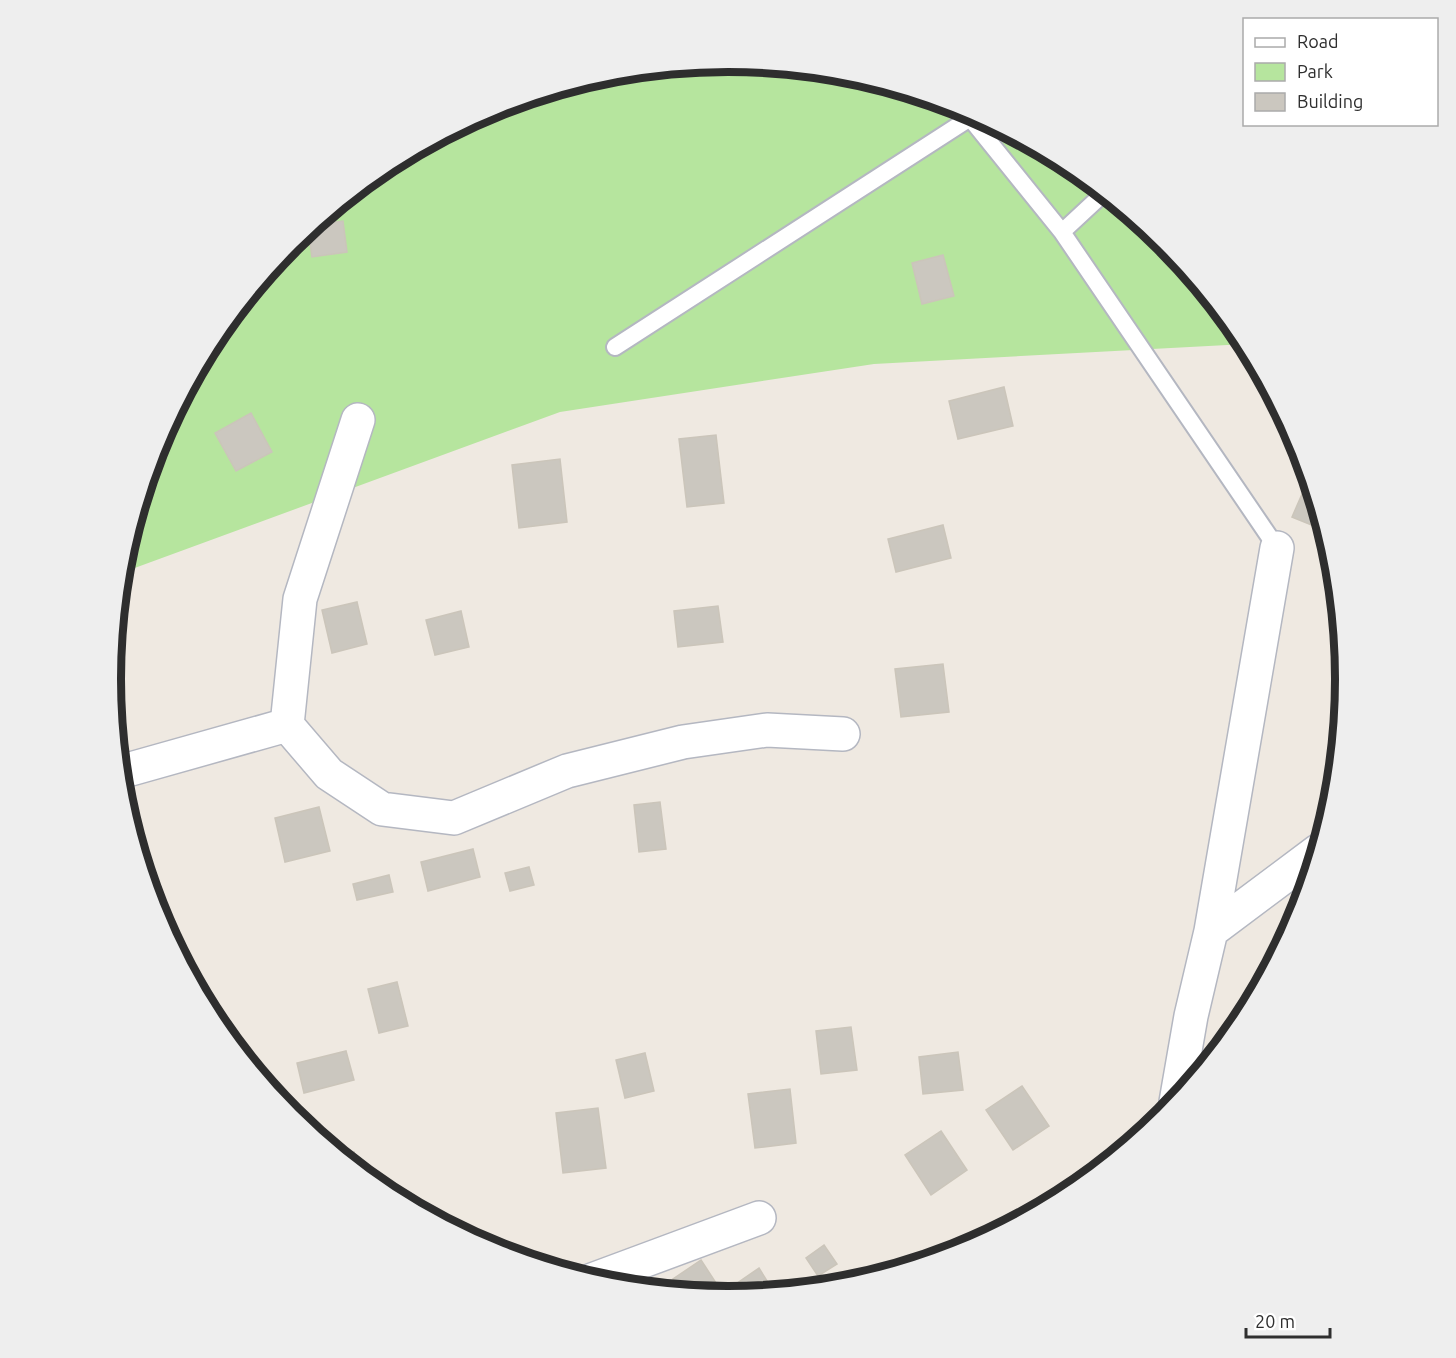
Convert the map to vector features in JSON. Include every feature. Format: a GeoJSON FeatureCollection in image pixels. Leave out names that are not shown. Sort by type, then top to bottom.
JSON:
{"type":"FeatureCollection","features":[{"type":"Feature","properties":{"kind":"street"},"geometry":{"type":"LineString","coordinates":[[358,420],[300,599],[287,725],[329,774],[382,809],[454,818],[567,771],[683,742],[767,730],[843,734]]}},
{"type":"Feature","properties":{"kind":"street"},"geometry":{"type":"LineString","coordinates":[[1179,1084],[1191,1016],[1210,931],[1277,548]]}},
{"type":"Feature","properties":{"kind":"street"},"geometry":{"type":"LineString","coordinates":[[128,770],[287,725]]}},
{"type":"Feature","properties":{"kind":"street"},"geometry":{"type":"LineString","coordinates":[[1210,931],[1307,859]]}},
{"type":"Feature","properties":{"kind":"street"},"geometry":{"type":"LineString","coordinates":[[609,1274],[759,1218]]}},
{"type":"Feature","properties":{"kind":"lane"},"geometry":{"type":"LineString","coordinates":[[615,347],[966,121]]}},
{"type":"Feature","properties":{"kind":"lane"},"geometry":{"type":"LineString","coordinates":[[976,126],[1062,232],[1277,548]]}},
{"type":"Feature","properties":{"kind":"lane"},"geometry":{"type":"LineString","coordinates":[[1062,232],[1099,198]]}},
{"type":"Feature","properties":{"kind":"green space"},"geometry":{"type":"Polygon","coordinates":[[[688,73],[768,73],[807,77],[885,93],[960,118],[1032,153],[1098,197],[1157,250],[1184,279],[1210,309],[1235,345],[874,364],[560,412],[132,569],[153,484],[167,447],[202,375],[246,309],[299,250],[358,197],[425,153],[496,118],[533,104],[610,84],[688,73]]]}},
{"type":"Feature","properties":{"kind":"building"},"geometry":{"type":"Polygon","coordinates":[[[343,221],[347,252],[312,257],[310,240],[328,223],[343,221]]]}},
{"type":"Feature","properties":{"kind":"building"},"geometry":{"type":"Polygon","coordinates":[[[943,255],[954,296],[922,304],[912,263],[943,255]]]}},
{"type":"Feature","properties":{"kind":"building"},"geometry":{"type":"Polygon","coordinates":[[[1004,387],[1013,426],[958,439],[949,401],[1004,387]]]}},
{"type":"Feature","properties":{"kind":"building"},"geometry":{"type":"Polygon","coordinates":[[[251,413],[272,452],[236,471],[215,433],[251,413]]]}},
{"type":"Feature","properties":{"kind":"building"},"geometry":{"type":"Polygon","coordinates":[[[716,435],[724,503],[687,507],[679,439],[716,435]]]}},
{"type":"Feature","properties":{"kind":"building"},"geometry":{"type":"Polygon","coordinates":[[[560,459],[567,522],[519,528],[512,465],[560,459]]]}},
{"type":"Feature","properties":{"kind":"building"},"geometry":{"type":"Polygon","coordinates":[[[1304,489],[1315,526],[1292,517],[1304,489]]]}},
{"type":"Feature","properties":{"kind":"building"},"geometry":{"type":"Polygon","coordinates":[[[943,525],[951,558],[896,572],[888,539],[943,525]]]}},
{"type":"Feature","properties":{"kind":"building"},"geometry":{"type":"Polygon","coordinates":[[[357,602],[367,644],[332,653],[322,610],[357,602]]]}},
{"type":"Feature","properties":{"kind":"building"},"geometry":{"type":"Polygon","coordinates":[[[718,606],[723,642],[678,647],[674,611],[718,606]]]}},
{"type":"Feature","properties":{"kind":"building"},"geometry":{"type":"Polygon","coordinates":[[[461,611],[469,647],[435,655],[426,620],[461,611]]]}},
{"type":"Feature","properties":{"kind":"building"},"geometry":{"type":"Polygon","coordinates":[[[943,664],[949,712],[901,717],[895,669],[943,664]]]}},
{"type":"Feature","properties":{"kind":"building"},"geometry":{"type":"Polygon","coordinates":[[[660,802],[666,849],[639,852],[634,805],[660,802]]]}},
{"type":"Feature","properties":{"kind":"building"},"geometry":{"type":"Polygon","coordinates":[[[319,807],[330,851],[285,862],[275,818],[319,807]]]}},
{"type":"Feature","properties":{"kind":"building"},"geometry":{"type":"Polygon","coordinates":[[[473,849],[480,877],[428,891],[421,862],[473,849]]]}},
{"type":"Feature","properties":{"kind":"building"},"geometry":{"type":"Polygon","coordinates":[[[529,867],[534,885],[510,891],[505,873],[529,867]]]}},
{"type":"Feature","properties":{"kind":"building"},"geometry":{"type":"Polygon","coordinates":[[[389,875],[393,892],[357,900],[353,884],[389,875]]]}},
{"type":"Feature","properties":{"kind":"building"},"geometry":{"type":"Polygon","coordinates":[[[397,982],[408,1026],[379,1033],[368,989],[397,982]]]}},
{"type":"Feature","properties":{"kind":"building"},"geometry":{"type":"Polygon","coordinates":[[[851,1027],[857,1070],[821,1074],[816,1031],[851,1027]]]}},
{"type":"Feature","properties":{"kind":"building"},"geometry":{"type":"Polygon","coordinates":[[[346,1051],[354,1080],[304,1093],[297,1063],[346,1051]]]}},
{"type":"Feature","properties":{"kind":"building"},"geometry":{"type":"Polygon","coordinates":[[[958,1052],[963,1090],[923,1094],[919,1057],[958,1052]]]}},
{"type":"Feature","properties":{"kind":"building"},"geometry":{"type":"Polygon","coordinates":[[[645,1053],[654,1091],[625,1098],[616,1060],[645,1053]]]}},
{"type":"Feature","properties":{"kind":"building"},"geometry":{"type":"Polygon","coordinates":[[[1022,1086],[1049,1126],[1013,1150],[986,1110],[1022,1086]]]}},
{"type":"Feature","properties":{"kind":"building"},"geometry":{"type":"Polygon","coordinates":[[[790,1089],[796,1143],[755,1148],[748,1094],[790,1089]]]}},
{"type":"Feature","properties":{"kind":"building"},"geometry":{"type":"Polygon","coordinates":[[[598,1108],[606,1168],[563,1173],[556,1113],[598,1108]]]}},
{"type":"Feature","properties":{"kind":"building"},"geometry":{"type":"Polygon","coordinates":[[[941,1131],[967,1170],[931,1195],[905,1155],[941,1131]]]}},
{"type":"Feature","properties":{"kind":"building"},"geometry":{"type":"Polygon","coordinates":[[[824,1245],[837,1264],[818,1276],[806,1258],[824,1245]]]}},
{"type":"Feature","properties":{"kind":"building"},"geometry":{"type":"Polygon","coordinates":[[[701,1260],[718,1286],[676,1284],[673,1279],[701,1260]]]}},
{"type":"Feature","properties":{"kind":"building"},"geometry":{"type":"Polygon","coordinates":[[[759,1268],[770,1285],[768,1285],[733,1286],[759,1268]]]}}]}
